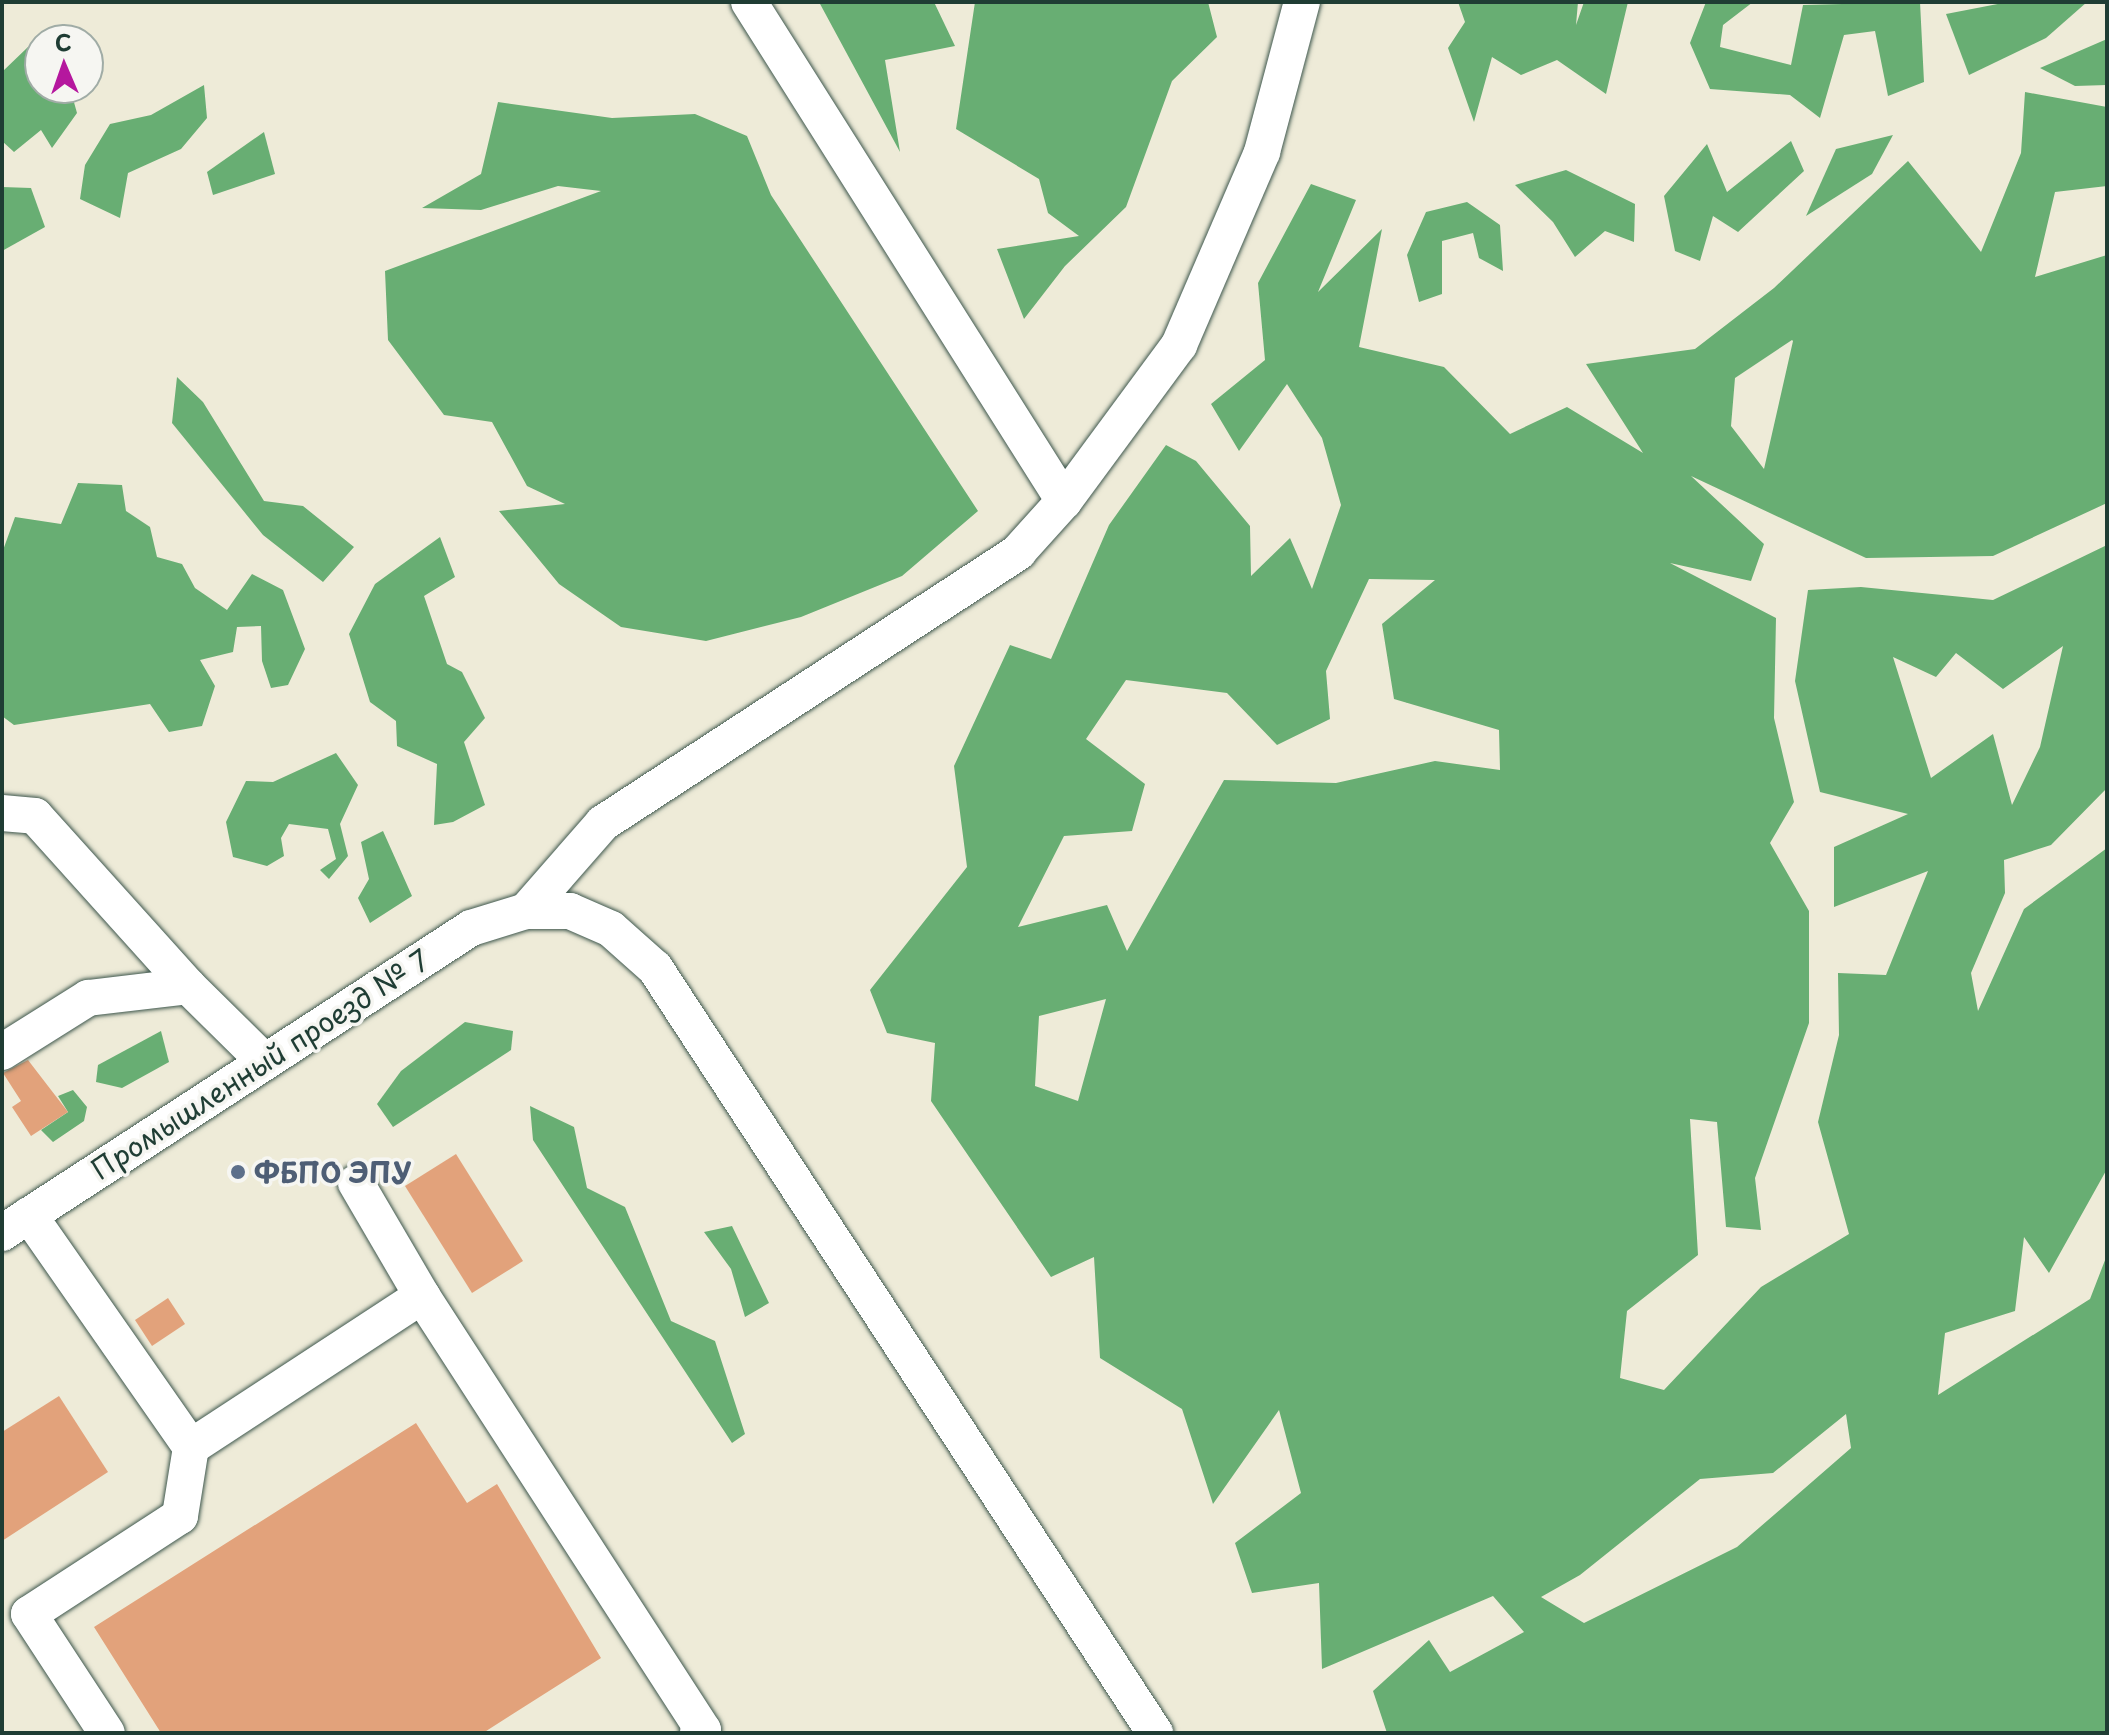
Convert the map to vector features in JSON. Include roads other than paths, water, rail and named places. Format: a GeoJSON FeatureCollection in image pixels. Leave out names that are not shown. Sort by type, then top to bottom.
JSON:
{"type":"FeatureCollection","features":[{"type":"Feature","properties":{"kind":"street"},"geometry":{"type":"LineString","coordinates":[[749,2],[1064,501]]}},
{"type":"Feature","properties":{"kind":"street"},"geometry":{"type":"LineString","coordinates":[[526,911],[603,823],[1018,552],[1064,501],[1179,345],[1262,152],[1302,2]]}},
{"type":"Feature","properties":{"kind":"street"},"geometry":{"type":"LineString","coordinates":[[2,813],[35,816],[188,986],[263,1060]]}},
{"type":"Feature","properties":{"kind":"street"},"geometry":{"type":"LineString","coordinates":[[526,911],[570,911],[611,929],[655,968],[1155,1733]]}},
{"type":"Feature","properties":{"kind":"street","name":"Промышленный проезд № 7"},"geometry":{"type":"LineString","coordinates":[[15,1224],[263,1060],[471,928],[526,911]]}},
{"type":"Feature","properties":{"kind":"street"},"geometry":{"type":"LineString","coordinates":[[2,1052],[88,998],[188,986]]}},
{"type":"Feature","properties":{"kind":"street"},"geometry":{"type":"LineString","coordinates":[[356,1183],[422,1296],[703,1730],[698,1733]]}},
{"type":"Feature","properties":{"kind":"street"},"geometry":{"type":"LineString","coordinates":[[15,1224],[191,1447],[180,1516],[29,1614],[107,1733]]}},
{"type":"Feature","properties":{"kind":"street"},"geometry":{"type":"LineString","coordinates":[[191,1447],[422,1296]]}},
{"type":"Feature","properties":{"kind":"place","name":"ФБПО ЭПУ"},"geometry":{"type":"Point","coordinates":[238,1172]}}]}
